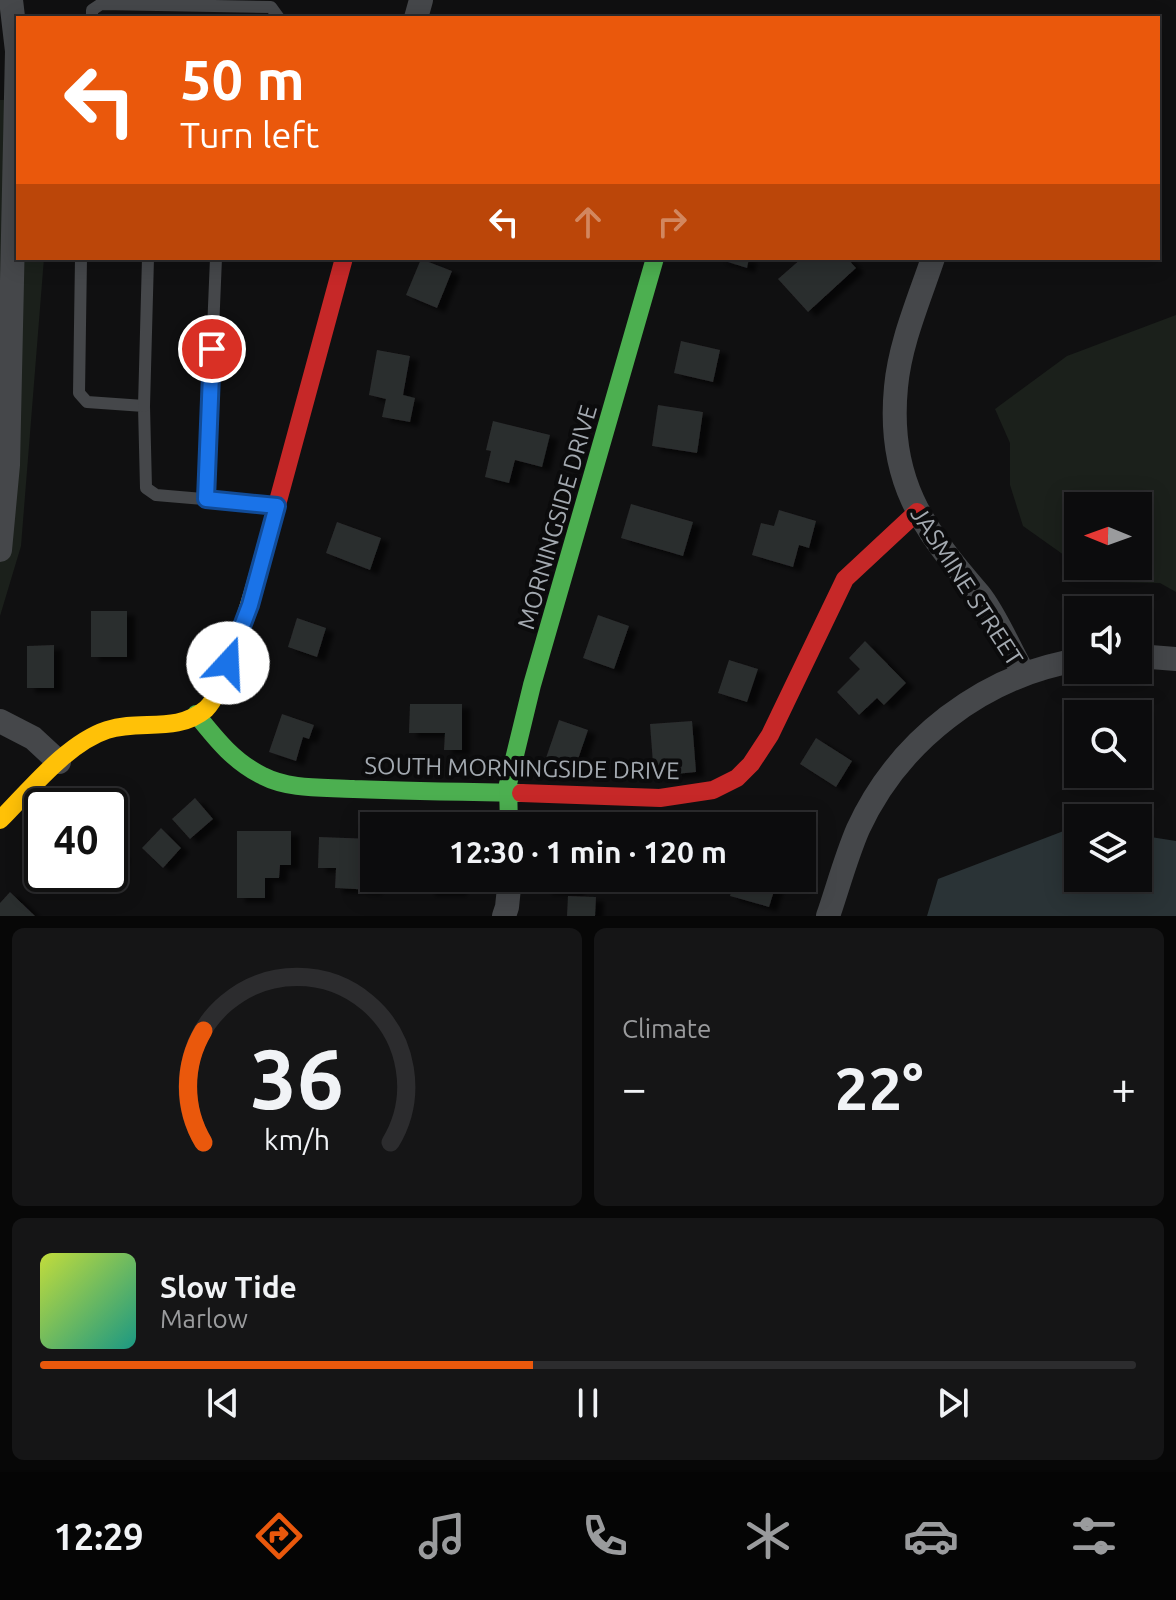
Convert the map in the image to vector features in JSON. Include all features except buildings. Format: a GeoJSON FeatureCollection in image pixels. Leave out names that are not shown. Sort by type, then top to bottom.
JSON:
{"type":"FeatureCollection","features":[{"type":"Feature","properties":{"kind":"street"},"geometry":{"type":"LineString","coordinates":[[11,0],[16,42]]}},
{"type":"Feature","properties":{"kind":"street"},"geometry":{"type":"LineString","coordinates":[[0,550],[8,465],[16,97]]}},
{"type":"Feature","properties":{"kind":"street"},"geometry":{"type":"LineString","coordinates":[[0,820],[59,762],[89,738],[107,730],[129,726],[176,725],[207,708],[217,692],[250,605],[343,260]]}},
{"type":"Feature","properties":{"kind":"street","name":"MORNINGSIDE DRIVE"},"geometry":{"type":"LineString","coordinates":[[509,812],[508,791],[532,685],[654,260]]}},
{"type":"Feature","properties":{"kind":"street","name":"JASMINE STREET"},"geometry":{"type":"LineString","coordinates":[[932,260],[903,349],[896,386],[894,424],[897,454],[906,487],[917,512],[944,553],[980,596],[1024,674],[1064,662]]}},
{"type":"Feature","properties":{"kind":"street","name":"SOUTH MORNINGSIDE DRIVE"},"geometry":{"type":"LineString","coordinates":[[196,714],[222,747],[242,764],[266,778],[295,786],[660,798],[713,790],[737,778],[751,764],[770,735],[845,579],[917,512]]}},
{"type":"Feature","properties":{"kind":"street"},"geometry":{"type":"LineString","coordinates":[[1152,657],[1176,659]]}},
{"type":"Feature","properties":{"kind":"street"},"geometry":{"type":"LineString","coordinates":[[828,916],[858,829],[900,764],[946,717],[975,698],[1024,674]]}},
{"type":"Feature","properties":{"kind":"street"},"geometry":{"type":"LineString","coordinates":[[0,721],[33,738],[59,762]]}},
{"type":"Feature","properties":{"kind":"street"},"geometry":{"type":"LineString","coordinates":[[504,916],[509,892]]}},
{"type":"Feature","properties":{"kind":"lane"},"geometry":{"type":"LineString","coordinates":[[92,16],[92,10],[101,4],[271,7],[278,16]]}},
{"type":"Feature","properties":{"kind":"lane"},"geometry":{"type":"LineString","coordinates":[[81,260],[79,393],[87,402],[144,406]]}},
{"type":"Feature","properties":{"kind":"lane"},"geometry":{"type":"LineString","coordinates":[[148,260],[144,406],[146,488],[156,495],[277,506]]}},
{"type":"Feature","properties":{"kind":"lane"},"geometry":{"type":"LineString","coordinates":[[206,499],[216,260]]}},
{"type":"Feature","properties":{"kind":"shaded area"},"geometry":{"type":"Polygon","coordinates":[[[0,100],[16,100],[16,260],[44,260],[21,546],[0,616],[0,100]]]}},
{"type":"Feature","properties":{"kind":"shaded area"},"geometry":{"type":"Polygon","coordinates":[[[1176,315],[1176,592],[1160,583],[1102,580],[1152,580],[1152,492],[1064,492],[1064,555],[1023,526],[1010,485],[1010,443],[995,409],[1067,356],[1176,315]]]}},
{"type":"Feature","properties":{"kind":"shaded area"},"geometry":{"type":"Polygon","coordinates":[[[1064,831],[1064,892],[1152,892],[1152,837],[1176,841],[1176,916],[927,916],[938,879],[1064,831]]]}},
{"type":"Feature","properties":{"kind":"traffic: fast"},"geometry":{"type":"LineString","coordinates":[[509,812],[508,784],[532,685],[654,260]]}},
{"type":"Feature","properties":{"kind":"traffic: fast"},"geometry":{"type":"LineString","coordinates":[[196,714],[234,757],[263,776],[285,784],[320,788],[521,793]]}},
{"type":"Feature","properties":{"kind":"traffic: slow"},"geometry":{"type":"LineString","coordinates":[[0,820],[49,769],[92,736],[120,727],[183,721],[206,709],[223,681],[265,549]]}},
{"type":"Feature","properties":{"kind":"traffic: jam"},"geometry":{"type":"LineString","coordinates":[[265,549],[343,260]]}},
{"type":"Feature","properties":{"kind":"traffic: jam"},"geometry":{"type":"LineString","coordinates":[[521,793],[660,798],[713,790],[737,778],[751,764],[770,735],[845,579],[917,512]]}},
{"type":"Feature","properties":{"kind":"route"},"geometry":{"type":"LineString","coordinates":[[212,349],[206,499],[277,506],[250,605],[228,663]]}}]}
